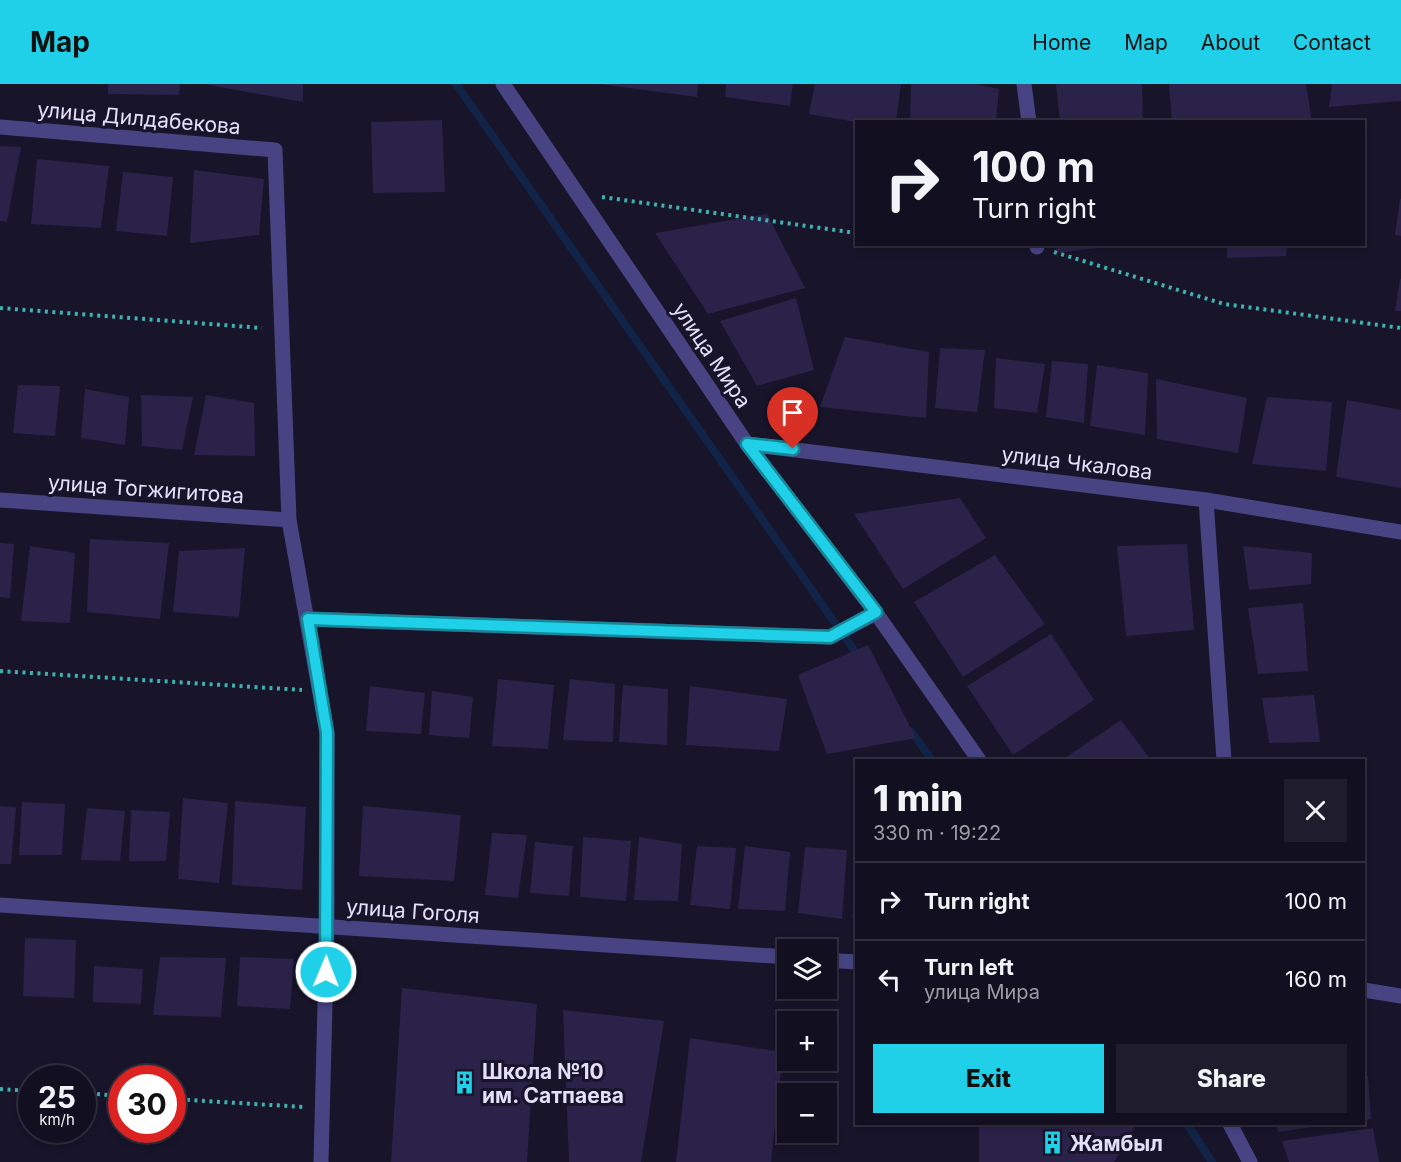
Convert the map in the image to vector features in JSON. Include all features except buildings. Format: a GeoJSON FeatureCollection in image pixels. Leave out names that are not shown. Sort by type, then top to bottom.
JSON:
{"type":"FeatureCollection","features":[{"type":"Feature","properties":{"kind":"street","name":"улица Мира"},"geometry":{"type":"LineString","coordinates":[[503,84],[747,444],[876,612],[978,759]]}},
{"type":"Feature","properties":{"kind":"street"},"geometry":{"type":"LineString","coordinates":[[1024,84],[1029,120]]}},
{"type":"Feature","properties":{"kind":"street","name":"улица Дилдабекова"},"geometry":{"type":"LineString","coordinates":[[0,127],[275,150],[282,330]]}},
{"type":"Feature","properties":{"kind":"street"},"geometry":{"type":"LineString","coordinates":[[282,330],[289,520],[327,733],[327,927],[321,1162]]}},
{"type":"Feature","properties":{"kind":"street","name":"улица Чкалова"},"geometry":{"type":"LineString","coordinates":[[747,444],[1206,500],[1401,532]]}},
{"type":"Feature","properties":{"kind":"street","name":"улица Тогжигитова"},"geometry":{"type":"LineString","coordinates":[[0,500],[289,520]]}},
{"type":"Feature","properties":{"kind":"street"},"geometry":{"type":"LineString","coordinates":[[1206,500],[1224,759]]}},
{"type":"Feature","properties":{"kind":"street"},"geometry":{"type":"LineString","coordinates":[[308,619],[830,637],[876,612]]}},
{"type":"Feature","properties":{"kind":"street","name":"улица Гоголя"},"geometry":{"type":"LineString","coordinates":[[0,905],[777,956]]}},
{"type":"Feature","properties":{"kind":"street"},"geometry":{"type":"LineString","coordinates":[[837,961],[855,962]]}},
{"type":"Feature","properties":{"kind":"street"},"geometry":{"type":"LineString","coordinates":[[1365,990],[1401,996]]}},
{"type":"Feature","properties":{"kind":"street"},"geometry":{"type":"LineString","coordinates":[[1231,1125],[1250,1162]]}},
{"type":"Feature","properties":{"kind":"path"},"geometry":{"type":"LineString","coordinates":[[577,193],[855,232]]}},
{"type":"Feature","properties":{"kind":"path"},"geometry":{"type":"LineString","coordinates":[[1037,246],[1224,304],[1401,328]]}},
{"type":"Feature","properties":{"kind":"path"},"geometry":{"type":"LineString","coordinates":[[0,308],[282,330]]}},
{"type":"Feature","properties":{"kind":"path"},"geometry":{"type":"LineString","coordinates":[[0,671],[320,692]]}},
{"type":"Feature","properties":{"kind":"path"},"geometry":{"type":"LineString","coordinates":[[0,1089],[18,1090]]}},
{"type":"Feature","properties":{"kind":"path"},"geometry":{"type":"LineString","coordinates":[[186,1100],[324,1108]]}},
{"type":"Feature","properties":{"kind":"waterway"},"geometry":{"type":"LineString","coordinates":[[456,84],[859,657]]}},
{"type":"Feature","properties":{"kind":"waterway"},"geometry":{"type":"LineString","coordinates":[[911,731],[931,759]]}},
{"type":"Feature","properties":{"kind":"waterway"},"geometry":{"type":"LineString","coordinates":[[1188,1125],[1212,1162]]}},
{"type":"Feature","properties":{"kind":"place","name":"Школа №10 им. Сатпаева"},"geometry":{"type":"Point","coordinates":[464,1083]}},
{"type":"Feature","properties":{"kind":"place","name":"Жамбыл"},"geometry":{"type":"Point","coordinates":[1052,1143]}},
{"type":"Feature","properties":{"kind":"route"},"geometry":{"type":"LineString","coordinates":[[326,972],[327,733],[308,619],[830,637],[876,612],[747,444],[793,449]]}}]}
